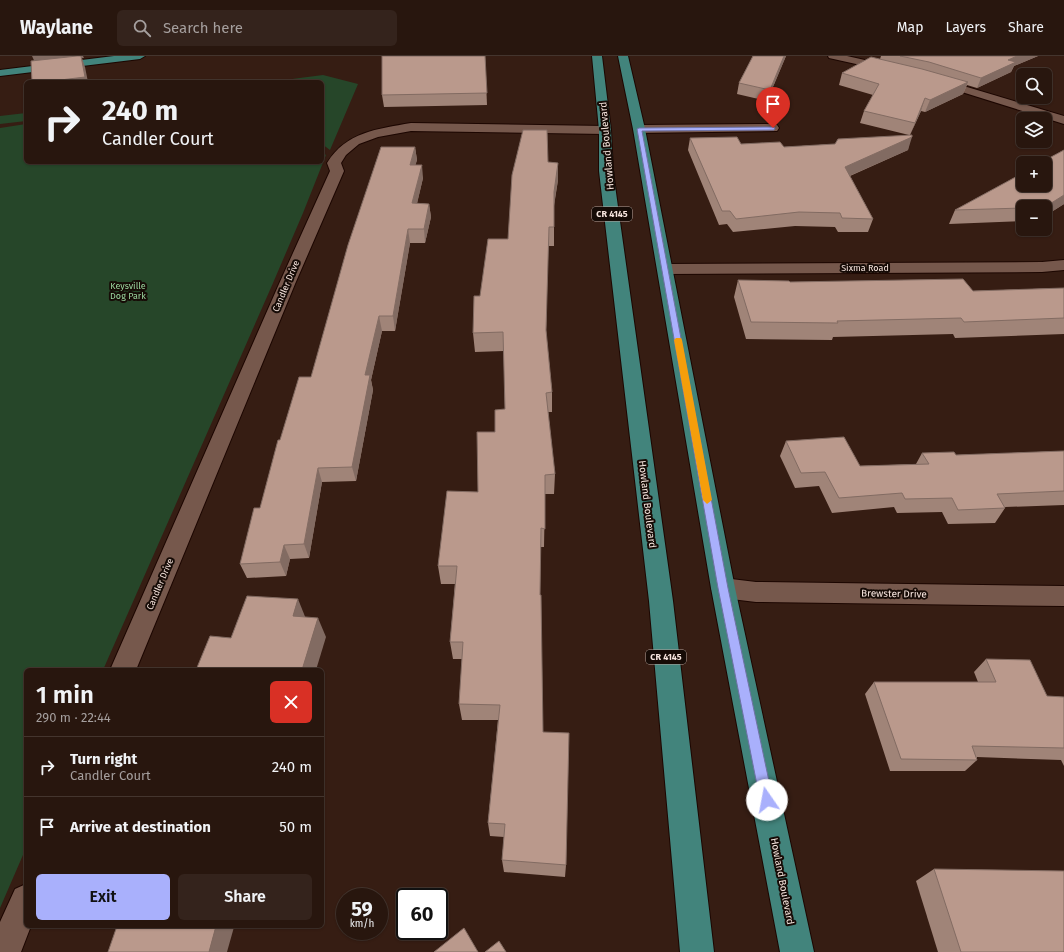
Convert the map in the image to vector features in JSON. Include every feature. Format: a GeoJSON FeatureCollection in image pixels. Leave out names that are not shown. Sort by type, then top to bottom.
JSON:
{"type":"FeatureCollection","features":[{"type":"Feature","properties":{"kind":"main road"},"geometry":{"type":"LineString","coordinates":[[0,73],[140,56]]}},
{"type":"Feature","properties":{"kind":"main road","name":"Howland Boulevard"},"geometry":{"type":"LineString","coordinates":[[597,56],[605,130],[606,171],[661,601],[697,952]]}},
{"type":"Feature","properties":{"kind":"main road","name":"Howland Boulevard"},"geometry":{"type":"LineString","coordinates":[[623,56],[639,129],[723,588],[797,952]]}},
{"type":"Feature","properties":{"kind":"street"},"geometry":{"type":"LineString","coordinates":[[832,56],[905,72]]}},
{"type":"Feature","properties":{"kind":"street"},"geometry":{"type":"LineString","coordinates":[[928,78],[1064,120]]}},
{"type":"Feature","properties":{"kind":"street","name":"Candler Drive"},"geometry":{"type":"LineString","coordinates":[[124,668],[287,284],[337,171],[334,163],[341,151],[352,143],[387,130],[411,127],[605,130]]}},
{"type":"Feature","properties":{"kind":"street"},"geometry":{"type":"LineString","coordinates":[[639,129],[773,128]]}},
{"type":"Feature","properties":{"kind":"street","name":"Sixma Road"},"geometry":{"type":"LineString","coordinates":[[665,269],[1042,267],[1064,265]]}},
{"type":"Feature","properties":{"kind":"street","name":"Brewster Drive"},"geometry":{"type":"LineString","coordinates":[[723,588],[756,592],[1064,596]]}},
{"type":"Feature","properties":{"kind":"street"},"geometry":{"type":"LineString","coordinates":[[4,952],[24,905]]}},
{"type":"Feature","properties":{"kind":"green space"},"geometry":{"type":"Polygon","coordinates":[[[323,75],[358,84],[330,150],[324,146],[324,80],[284,80],[323,75]]]}},
{"type":"Feature","properties":{"kind":"green space"},"geometry":{"type":"Polygon","coordinates":[[[24,113],[24,121],[0,124],[0,116],[24,113]]]}},
{"type":"Feature","properties":{"kind":"green space","name":"Keysville Dog Park"},"geometry":{"type":"Polygon","coordinates":[[[24,124],[24,164],[322,164],[273,283],[104,668],[24,668],[24,853],[0,908],[0,128],[24,124]]]}},
{"type":"Feature","properties":{"kind":"building"},"geometry":{"type":"Polygon","coordinates":[[[81,56],[85,77],[60,80],[32,80],[31,61],[81,56]]]}},
{"type":"Feature","properties":{"kind":"building"},"geometry":{"type":"Polygon","coordinates":[[[382,56],[485,56],[487,93],[382,95],[382,56]]]}},
{"type":"Feature","properties":{"kind":"building"},"geometry":{"type":"Polygon","coordinates":[[[753,56],[784,56],[770,90],[739,83],[753,56]]]}},
{"type":"Feature","properties":{"kind":"building"},"geometry":{"type":"Polygon","coordinates":[[[900,56],[1017,56],[1008,60],[1016,62],[981,78],[929,62],[900,56]]]}},
{"type":"Feature","properties":{"kind":"building"},"geometry":{"type":"Polygon","coordinates":[[[871,57],[968,82],[930,100],[925,98],[915,123],[864,111],[879,84],[842,73],[871,57]]]}},
{"type":"Feature","properties":{"kind":"building"},"geometry":{"type":"Polygon","coordinates":[[[523,130],[547,130],[548,162],[558,163],[554,192],[554,227],[549,227],[546,330],[552,392],[546,393],[555,474],[545,475],[545,529],[541,528],[540,595],[543,732],[569,733],[566,865],[502,860],[505,824],[488,823],[500,705],[459,704],[463,642],[450,642],[457,566],[438,566],[447,491],[478,492],[477,432],[495,432],[495,410],[505,409],[503,332],[473,333],[474,296],[480,296],[488,239],[508,239],[512,175],[523,130]]]}},
{"type":"Feature","properties":{"kind":"building"},"geometry":{"type":"Polygon","coordinates":[[[912,135],[912,137],[845,167],[873,219],[842,218],[840,213],[799,212],[736,219],[730,211],[722,211],[690,138],[737,137],[741,144],[780,142],[784,147],[835,144],[838,139],[912,135]]]}},
{"type":"Feature","properties":{"kind":"building"},"geometry":{"type":"Polygon","coordinates":[[[381,147],[415,147],[410,165],[422,165],[412,203],[429,204],[424,229],[408,229],[393,316],[379,316],[365,375],[370,375],[352,467],[318,468],[304,544],[284,545],[280,562],[240,564],[254,508],[260,508],[278,440],[280,440],[299,377],[311,377],[348,245],[381,147]]]}},
{"type":"Feature","properties":{"kind":"building"},"geometry":{"type":"Polygon","coordinates":[[[1064,150],[1064,195],[1052,203],[1052,200],[1016,200],[1016,208],[955,210],[1016,177],[1016,192],[1052,192],[1052,156],[1064,150]]]}},
{"type":"Feature","properties":{"kind":"building"},"geometry":{"type":"Polygon","coordinates":[[[963,279],[973,291],[1064,288],[1064,318],[964,322],[961,318],[837,321],[838,323],[751,322],[738,280],[790,282],[963,279]]]}},
{"type":"Feature","properties":{"kind":"building"},"geometry":{"type":"Polygon","coordinates":[[[844,437],[860,466],[929,464],[922,453],[954,452],[956,455],[1064,451],[1064,491],[997,494],[1005,508],[958,510],[952,498],[905,499],[902,493],[839,498],[825,472],[801,473],[786,441],[844,437]]]}},
{"type":"Feature","properties":{"kind":"building"},"geometry":{"type":"Polygon","coordinates":[[[247,596],[298,599],[293,616],[318,618],[303,668],[197,668],[210,636],[231,638],[247,596]]]}},
{"type":"Feature","properties":{"kind":"building"},"geometry":{"type":"Polygon","coordinates":[[[986,659],[1030,660],[1047,696],[1064,697],[1064,748],[972,746],[977,760],[901,759],[874,682],[996,682],[986,659]]]}},
{"type":"Feature","properties":{"kind":"building"},"geometry":{"type":"Polygon","coordinates":[[[934,869],[1064,871],[1064,952],[961,952],[934,869]]]}},
{"type":"Feature","properties":{"kind":"building"},"geometry":{"type":"Polygon","coordinates":[[[116,928],[215,928],[209,952],[108,952],[116,928]]]}},
{"type":"Feature","properties":{"kind":"building"},"geometry":{"type":"Polygon","coordinates":[[[464,928],[478,952],[434,952],[464,928]]]}},
{"type":"Feature","properties":{"kind":"building"},"geometry":{"type":"Polygon","coordinates":[[[499,941],[506,952],[485,952],[499,941]]]}},
{"type":"Feature","properties":{"kind":"slow traffic"},"geometry":{"type":"LineString","coordinates":[[678,340],[707,500]]}},
{"type":"Feature","properties":{"kind":"route"},"geometry":{"type":"LineString","coordinates":[[767,800],[723,588],[639,129],[773,128]]}}]}
